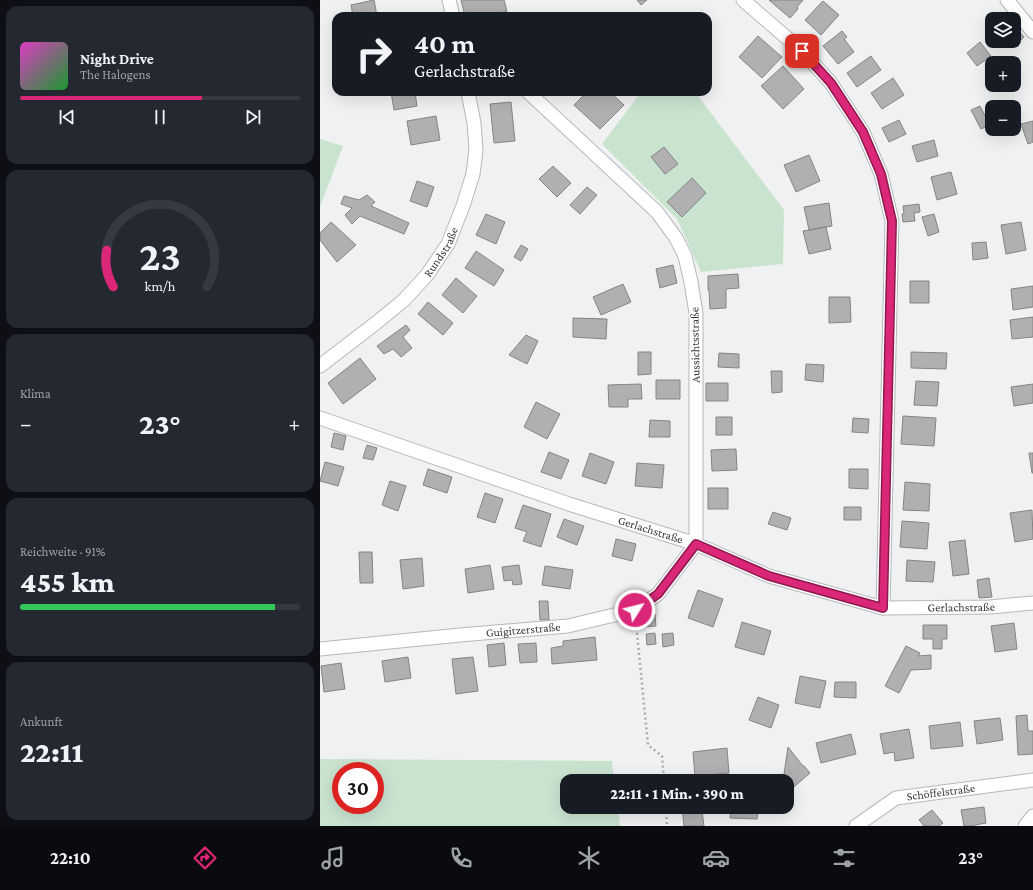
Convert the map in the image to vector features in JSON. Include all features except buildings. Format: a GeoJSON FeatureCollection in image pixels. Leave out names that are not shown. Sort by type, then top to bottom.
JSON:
{"type":"FeatureCollection","features":[{"type":"Feature","properties":{"kind":"street"},"geometry":{"type":"LineString","coordinates":[[449,0],[452,12]]}},
{"type":"Feature","properties":{"kind":"street"},"geometry":{"type":"LineString","coordinates":[[743,0],[802,51],[831,83],[863,132],[881,174],[892,221],[883,608]]}},
{"type":"Feature","properties":{"kind":"street"},"geometry":{"type":"LineString","coordinates":[[1007,0],[1033,32]]}},
{"type":"Feature","properties":{"kind":"street","name":"Rundstraße"},"geometry":{"type":"LineString","coordinates":[[320,366],[404,300],[427,275],[448,244],[463,206],[473,174],[476,150],[474,123],[469,96]]}},
{"type":"Feature","properties":{"kind":"street","name":"Aussichtsstraße"},"geometry":{"type":"LineString","coordinates":[[532,96],[657,212],[676,238],[685,256],[696,313],[696,544]]}},
{"type":"Feature","properties":{"kind":"street","name":"Gerlachstraße"},"geometry":{"type":"LineString","coordinates":[[320,418],[569,504],[696,544],[769,576],[883,608],[990,607],[1033,602]]}},
{"type":"Feature","properties":{"kind":"street","name":"Guigitzerstraße"},"geometry":{"type":"LineString","coordinates":[[320,649],[568,626],[635,610],[658,594],[696,544]]}},
{"type":"Feature","properties":{"kind":"street","name":"Schöffelstraße"},"geometry":{"type":"LineString","coordinates":[[856,826],[896,798],[1033,780]]}},
{"type":"Feature","properties":{"kind":"street"},"geometry":{"type":"LineString","coordinates":[[1025,826],[1033,816]]}},
{"type":"Feature","properties":{"kind":"path"},"geometry":{"type":"LineString","coordinates":[[635,610],[648,745],[662,756],[663,774]]}},
{"type":"Feature","properties":{"kind":"path"},"geometry":{"type":"LineString","coordinates":[[666,814],[667,826]]}},
{"type":"Feature","properties":{"kind":"green space"},"geometry":{"type":"Polygon","coordinates":[[[638,96],[698,96],[784,210],[783,264],[701,272],[677,219],[602,144],[638,96]]]}},
{"type":"Feature","properties":{"kind":"green space"},"geometry":{"type":"Polygon","coordinates":[[[320,139],[343,146],[320,207],[320,139]]]}},
{"type":"Feature","properties":{"kind":"green space"},"geometry":{"type":"Polygon","coordinates":[[[320,759],[612,761],[613,774],[560,774],[560,814],[619,814],[620,826],[320,826],[320,759]]]}},
{"type":"Feature","properties":{"kind":"route"},"geometry":{"type":"LineString","coordinates":[[635,610],[658,594],[696,544],[769,576],[883,608],[892,221],[881,174],[863,132],[831,83],[802,51]]}}]}
